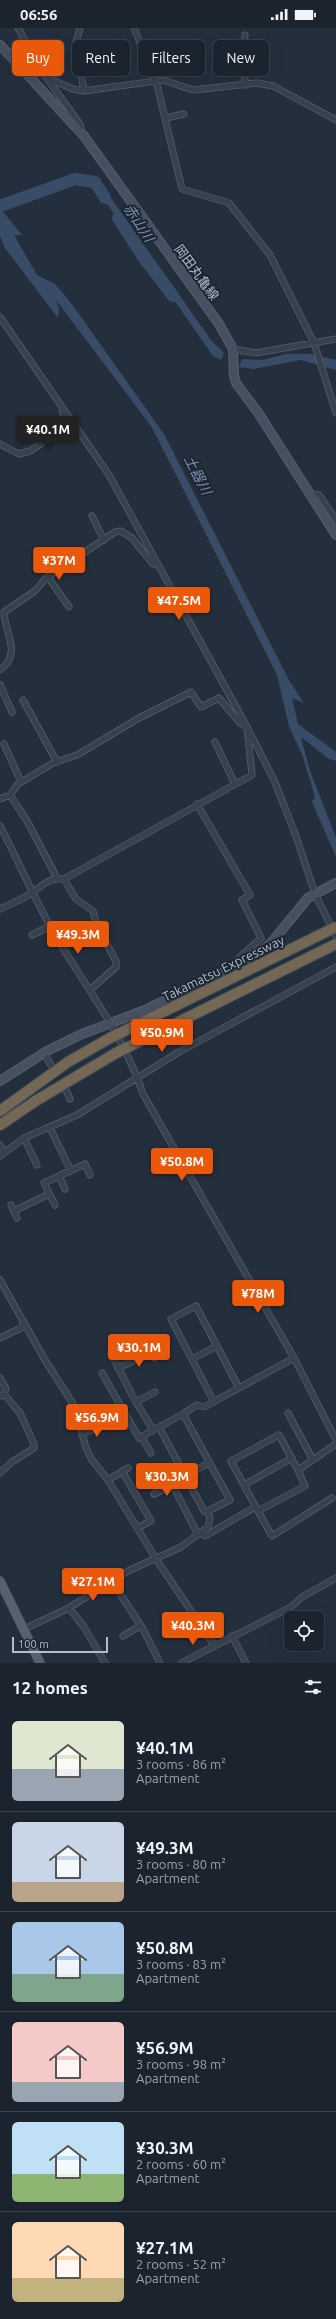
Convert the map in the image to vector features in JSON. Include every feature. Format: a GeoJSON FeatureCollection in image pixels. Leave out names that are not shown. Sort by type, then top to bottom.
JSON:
{"type":"FeatureCollection","features":[{"type":"Feature","properties":{"kind":"highway","name":"Takamatsu Expressway"},"geometry":{"type":"LineString","coordinates":[[0,1111],[68,1062],[110,1038],[336,927]]}},
{"type":"Feature","properties":{"kind":"highway"},"geometry":{"type":"LineString","coordinates":[[0,1125],[37,1100],[116,1053],[336,944]]}},
{"type":"Feature","properties":{"kind":"main road","name":"岡田丸亀線"},"geometry":{"type":"LineString","coordinates":[[0,45],[84,136],[219,324],[233,349],[234,376],[236,383],[259,414],[308,494],[336,535]]}},
{"type":"Feature","properties":{"kind":"main road"},"geometry":{"type":"LineString","coordinates":[[0,1081],[44,1053],[82,1034],[145,1010],[252,958],[271,943],[299,906],[317,892],[336,883]]}},
{"type":"Feature","properties":{"kind":"main road"},"geometry":{"type":"LineString","coordinates":[[0,1581],[40,1663]]}},
{"type":"Feature","properties":{"kind":"street"},"geometry":{"type":"LineString","coordinates":[[18,28],[47,78],[80,124],[84,136]]}},
{"type":"Feature","properties":{"kind":"street"},"geometry":{"type":"LineString","coordinates":[[80,28],[76,43],[84,91]]}},
{"type":"Feature","properties":{"kind":"street"},"geometry":{"type":"LineString","coordinates":[[134,28],[156,81],[182,188],[229,203],[270,255],[314,343],[320,367],[336,413]]}},
{"type":"Feature","properties":{"kind":"street"},"geometry":{"type":"LineString","coordinates":[[243,40],[244,35]]}},
{"type":"Feature","properties":{"kind":"street"},"geometry":{"type":"LineString","coordinates":[[244,76],[246,85]]}},
{"type":"Feature","properties":{"kind":"street"},"geometry":{"type":"LineString","coordinates":[[47,78],[73,89],[84,91],[163,80],[193,90],[257,83],[273,86],[336,120]]}},
{"type":"Feature","properties":{"kind":"street"},"geometry":{"type":"LineString","coordinates":[[166,118],[184,114]]}},
{"type":"Feature","properties":{"kind":"street"},"geometry":{"type":"LineString","coordinates":[[0,317],[109,475],[247,726],[274,780],[317,892],[336,936]]}},
{"type":"Feature","properties":{"kind":"street"},"geometry":{"type":"LineString","coordinates":[[233,349],[256,353],[336,339]]}},
{"type":"Feature","properties":{"kind":"street"},"geometry":{"type":"LineString","coordinates":[[0,444],[19,454],[30,451],[62,429],[65,424],[61,406]]}},
{"type":"Feature","properties":{"kind":"street"},"geometry":{"type":"LineString","coordinates":[[308,494],[319,496],[336,520]]}},
{"type":"Feature","properties":{"kind":"street"},"geometry":{"type":"LineString","coordinates":[[92,516],[104,540]]}},
{"type":"Feature","properties":{"kind":"street"},"geometry":{"type":"LineString","coordinates":[[0,670],[8,661],[12,650],[11,638],[2,621],[4,612],[35,591],[48,577],[115,532],[125,533],[153,564],[157,563]]}},
{"type":"Feature","properties":{"kind":"street"},"geometry":{"type":"LineString","coordinates":[[48,577],[69,607]]}},
{"type":"Feature","properties":{"kind":"street"},"geometry":{"type":"LineString","coordinates":[[0,685],[12,712]]}},
{"type":"Feature","properties":{"kind":"street"},"geometry":{"type":"LineString","coordinates":[[0,799],[10,795],[21,782],[57,762],[77,755],[139,718],[191,692],[201,706],[219,698],[240,723],[247,726]]}},
{"type":"Feature","properties":{"kind":"street"},"geometry":{"type":"LineString","coordinates":[[23,700],[57,762]]}},
{"type":"Feature","properties":{"kind":"street"},"geometry":{"type":"LineString","coordinates":[[0,909],[32,893],[39,886],[57,878],[64,879],[197,804],[252,775],[247,726]]}},
{"type":"Feature","properties":{"kind":"street"},"geometry":{"type":"LineString","coordinates":[[215,742],[235,784]]}},
{"type":"Feature","properties":{"kind":"street"},"geometry":{"type":"LineString","coordinates":[[4,744],[21,782]]}},
{"type":"Feature","properties":{"kind":"street"},"geometry":{"type":"LineString","coordinates":[[10,795],[27,820],[57,878]]}},
{"type":"Feature","properties":{"kind":"street"},"geometry":{"type":"LineString","coordinates":[[197,804],[250,895],[242,900],[261,938],[238,959],[237,966]]}},
{"type":"Feature","properties":{"kind":"street"},"geometry":{"type":"LineString","coordinates":[[0,826],[32,893],[50,926],[91,989],[138,1078],[151,1108],[294,1358],[336,1440]]}},
{"type":"Feature","properties":{"kind":"street"},"geometry":{"type":"LineString","coordinates":[[64,879],[76,899],[93,911],[97,926],[116,960],[116,967],[91,989]]}},
{"type":"Feature","properties":{"kind":"street"},"geometry":{"type":"LineString","coordinates":[[32,935],[50,926]]}},
{"type":"Feature","properties":{"kind":"street"},"geometry":{"type":"LineString","coordinates":[[0,1145],[2,1154],[24,1138],[50,1128],[78,1114],[179,1052],[336,967]]}},
{"type":"Feature","properties":{"kind":"street"},"geometry":{"type":"LineString","coordinates":[[44,1053],[52,1067]]}},
{"type":"Feature","properties":{"kind":"street"},"geometry":{"type":"LineString","coordinates":[[66,1090],[70,1099]]}},
{"type":"Feature","properties":{"kind":"street"},"geometry":{"type":"LineString","coordinates":[[50,1128],[71,1171]]}},
{"type":"Feature","properties":{"kind":"street"},"geometry":{"type":"LineString","coordinates":[[24,1138],[37,1164]]}},
{"type":"Feature","properties":{"kind":"street"},"geometry":{"type":"LineString","coordinates":[[55,1205],[44,1183],[85,1164],[90,1175]]}},
{"type":"Feature","properties":{"kind":"street"},"geometry":{"type":"LineString","coordinates":[[59,1176],[65,1189]]}},
{"type":"Feature","properties":{"kind":"street"},"geometry":{"type":"LineString","coordinates":[[14,1211],[50,1194]]}},
{"type":"Feature","properties":{"kind":"street"},"geometry":{"type":"LineString","coordinates":[[11,1205],[17,1218]]}},
{"type":"Feature","properties":{"kind":"street"},"geometry":{"type":"LineString","coordinates":[[0,1280],[74,1407],[83,1433],[86,1448],[108,1480],[156,1559],[214,1645]]}},
{"type":"Feature","properties":{"kind":"street"},"geometry":{"type":"LineString","coordinates":[[214,1402],[171,1319],[196,1306],[239,1388]]}},
{"type":"Feature","properties":{"kind":"street"},"geometry":{"type":"LineString","coordinates":[[0,1338],[21,1328],[24,1322]]}},
{"type":"Feature","properties":{"kind":"street"},"geometry":{"type":"LineString","coordinates":[[118,1368],[154,1355],[149,1346]]}},
{"type":"Feature","properties":{"kind":"street"},"geometry":{"type":"LineString","coordinates":[[192,1359],[217,1346]]}},
{"type":"Feature","properties":{"kind":"street"},"geometry":{"type":"LineString","coordinates":[[111,1353],[136,1402],[156,1428],[185,1476],[204,1512],[208,1512],[230,1500],[182,1414]]}},
{"type":"Feature","properties":{"kind":"street"},"geometry":{"type":"LineString","coordinates":[[102,1373],[138,1438],[197,1405],[204,1407],[214,1402],[294,1358]]}},
{"type":"Feature","properties":{"kind":"street"},"geometry":{"type":"LineString","coordinates":[[0,1378],[6,1389],[2,1395],[20,1413],[34,1448],[12,1462],[0,1473]]}},
{"type":"Feature","properties":{"kind":"street"},"geometry":{"type":"LineString","coordinates":[[136,1402],[155,1392]]}},
{"type":"Feature","properties":{"kind":"street"},"geometry":{"type":"LineString","coordinates":[[288,1413],[313,1460]]}},
{"type":"Feature","properties":{"kind":"street"},"geometry":{"type":"LineString","coordinates":[[83,1433],[104,1426]]}},
{"type":"Feature","properties":{"kind":"street"},"geometry":{"type":"LineString","coordinates":[[154,1494],[171,1482],[183,1513],[199,1534],[205,1536],[256,1509],[305,1486],[280,1435],[231,1461],[256,1509],[272,1536],[332,1498]]}},
{"type":"Feature","properties":{"kind":"street"},"geometry":{"type":"LineString","coordinates":[[141,1436],[151,1453]]}},
{"type":"Feature","properties":{"kind":"street"},"geometry":{"type":"LineString","coordinates":[[298,1470],[336,1444]]}},
{"type":"Feature","properties":{"kind":"street"},"geometry":{"type":"LineString","coordinates":[[244,1485],[292,1458]]}},
{"type":"Feature","properties":{"kind":"street"},"geometry":{"type":"LineString","coordinates":[[185,1476],[209,1463]]}},
{"type":"Feature","properties":{"kind":"street"},"geometry":{"type":"LineString","coordinates":[[108,1480],[125,1469],[151,1521],[137,1528]]}},
{"type":"Feature","properties":{"kind":"street"},"geometry":{"type":"LineString","coordinates":[[24,1629],[69,1608],[111,1580],[181,1547],[208,1527],[210,1519],[208,1512]]}},
{"type":"Feature","properties":{"kind":"street"},"geometry":{"type":"LineString","coordinates":[[181,1663],[291,1607],[302,1597],[336,1578]]}},
{"type":"Feature","properties":{"kind":"street"},"geometry":{"type":"LineString","coordinates":[[111,1580],[140,1626],[160,1663]]}},
{"type":"Feature","properties":{"kind":"street"},"geometry":{"type":"LineString","coordinates":[[69,1608],[84,1627],[106,1663]]}},
{"type":"Feature","properties":{"kind":"street"},"geometry":{"type":"LineString","coordinates":[[123,1636],[140,1626]]}},
{"type":"Feature","properties":{"kind":"street"},"geometry":{"type":"LineString","coordinates":[[232,1636],[246,1663]]}},
{"type":"Feature","properties":{"kind":"water"},"geometry":{"type":"Polygon","coordinates":[[[99,181],[211,340],[224,353],[221,360],[213,356],[94,185],[99,181]]]}},
{"type":"Feature","properties":{"kind":"water"},"geometry":{"type":"Polygon","coordinates":[[[0,208],[22,235],[14,235],[37,275],[55,284],[71,303],[164,434],[290,682],[304,703],[292,698],[298,724],[336,752],[336,761],[329,759],[301,737],[310,771],[336,837],[336,857],[312,802],[315,797],[303,757],[289,726],[277,675],[151,426],[56,300],[59,309],[58,318],[5,248],[0,236],[0,208]]]}},
{"type":"Feature","properties":{"kind":"water"},"geometry":{"type":"Polygon","coordinates":[[[286,354],[311,354],[336,360],[336,370],[301,360],[253,369],[239,367],[242,359],[262,360],[286,354]]]}},
{"type":"Feature","properties":{"kind":"waterway","name":"赤山川"},"geometry":{"type":"LineString","coordinates":[[0,206],[75,179],[95,182],[105,198]]}},
{"type":"Feature","properties":{"kind":"waterway","name":"赤山川"},"geometry":{"type":"LineString","coordinates":[[118,218],[143,257],[173,296]]}},
{"type":"Feature","properties":{"kind":"water label","name":"土器川"},"geometry":{"type":"Point","coordinates":[198,475]}}]}
